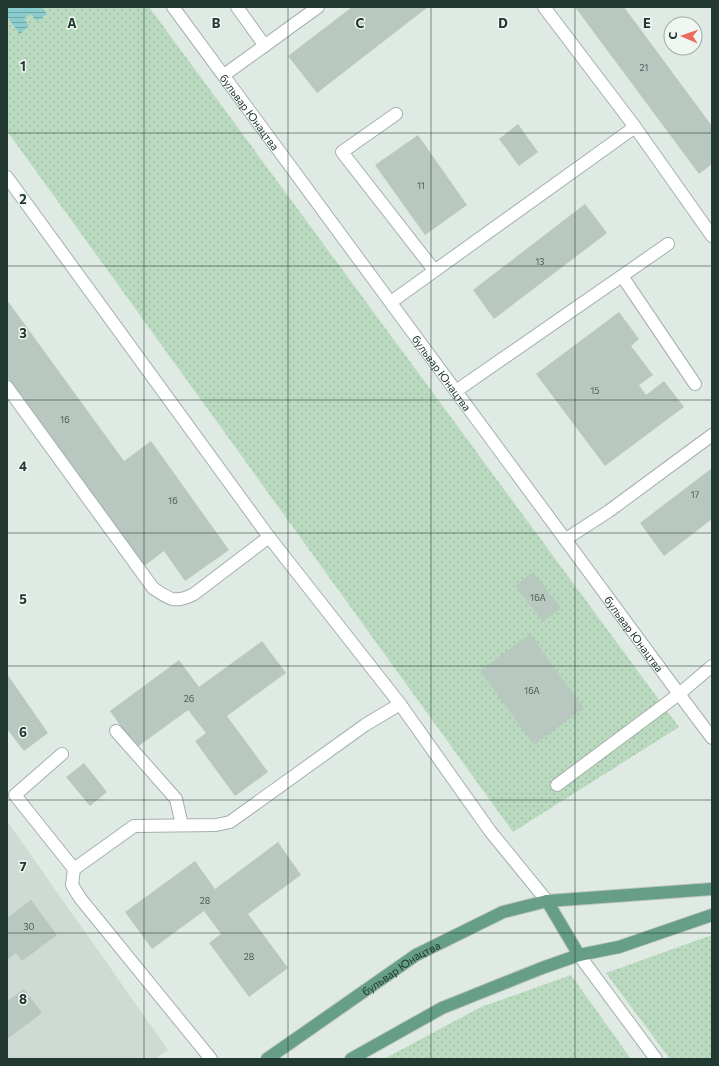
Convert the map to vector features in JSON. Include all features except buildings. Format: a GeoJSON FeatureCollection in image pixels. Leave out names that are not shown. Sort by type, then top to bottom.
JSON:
{"type":"FeatureCollection","features":[{"type":"Feature","properties":{"kind":"main road","name":"бульвар Юнацтва"},"geometry":{"type":"LineString","coordinates":[[267,1059],[416,954],[503,912],[547,901],[712,889]]}},
{"type":"Feature","properties":{"kind":"main road"},"geometry":{"type":"LineString","coordinates":[[547,901],[579,955]]}},
{"type":"Feature","properties":{"kind":"main road"},"geometry":{"type":"LineString","coordinates":[[351,1059],[442,1008],[542,968],[579,955],[619,947],[712,916]]}},
{"type":"Feature","properties":{"kind":"street","name":"бульвар Юнацтва"},"geometry":{"type":"LineString","coordinates":[[173,7],[566,539],[678,694],[712,738]]}},
{"type":"Feature","properties":{"kind":"street"},"geometry":{"type":"LineString","coordinates":[[237,7],[265,46]]}},
{"type":"Feature","properties":{"kind":"street"},"geometry":{"type":"LineString","coordinates":[[224,76],[318,7]]}},
{"type":"Feature","properties":{"kind":"street"},"geometry":{"type":"LineString","coordinates":[[544,7],[635,127],[712,236]]}},
{"type":"Feature","properties":{"kind":"street"},"geometry":{"type":"LineString","coordinates":[[396,114],[342,152],[434,270]]}},
{"type":"Feature","properties":{"kind":"street"},"geometry":{"type":"LineString","coordinates":[[391,302],[635,127]]}},
{"type":"Feature","properties":{"kind":"street"},"geometry":{"type":"LineString","coordinates":[[7,177],[269,537],[400,704],[490,831],[547,901]]}},
{"type":"Feature","properties":{"kind":"street"},"geometry":{"type":"LineString","coordinates":[[456,391],[668,244]]}},
{"type":"Feature","properties":{"kind":"street"},"geometry":{"type":"LineString","coordinates":[[622,276],[695,384]]}},
{"type":"Feature","properties":{"kind":"street"},"geometry":{"type":"LineString","coordinates":[[7,387],[153,588],[168,598],[176,600],[186,598],[194,594],[269,537]]}},
{"type":"Feature","properties":{"kind":"street"},"geometry":{"type":"LineString","coordinates":[[566,539],[609,511],[712,435]]}},
{"type":"Feature","properties":{"kind":"street"},"geometry":{"type":"LineString","coordinates":[[557,785],[678,694],[712,666]]}},
{"type":"Feature","properties":{"kind":"street"},"geometry":{"type":"LineString","coordinates":[[74,869],[134,826],[216,825],[230,822],[366,725],[400,704]]}},
{"type":"Feature","properties":{"kind":"street"},"geometry":{"type":"LineString","coordinates":[[116,731],[176,800],[182,825]]}},
{"type":"Feature","properties":{"kind":"street"},"geometry":{"type":"LineString","coordinates":[[62,754],[15,795],[74,869],[72,885],[80,898],[211,1059]]}},
{"type":"Feature","properties":{"kind":"street"},"geometry":{"type":"LineString","coordinates":[[579,955],[656,1059]]}},
{"type":"Feature","properties":{"kind":"shaded area"},"geometry":{"type":"Polygon","coordinates":[[[7,821],[168,1050],[155,1059],[7,1059],[7,821]]]}},
{"type":"Feature","properties":{"kind":"green space"},"geometry":{"type":"Polygon","coordinates":[[[7,7],[149,7],[679,727],[513,832],[7,131],[7,7]]]}},
{"type":"Feature","properties":{"kind":"green space"},"geometry":{"type":"Polygon","coordinates":[[[712,935],[712,1059],[670,1059],[606,973],[712,935]]]}},
{"type":"Feature","properties":{"kind":"green space"},"geometry":{"type":"Polygon","coordinates":[[[571,975],[631,1059],[384,1059],[481,1007],[571,975]]]}},
{"type":"Feature","properties":{"kind":"water"},"geometry":{"type":"Polygon","coordinates":[[[7,7],[42,7],[47,14],[37,21],[31,14],[24,18],[29,26],[20,34],[7,17],[7,7]]]}}]}
